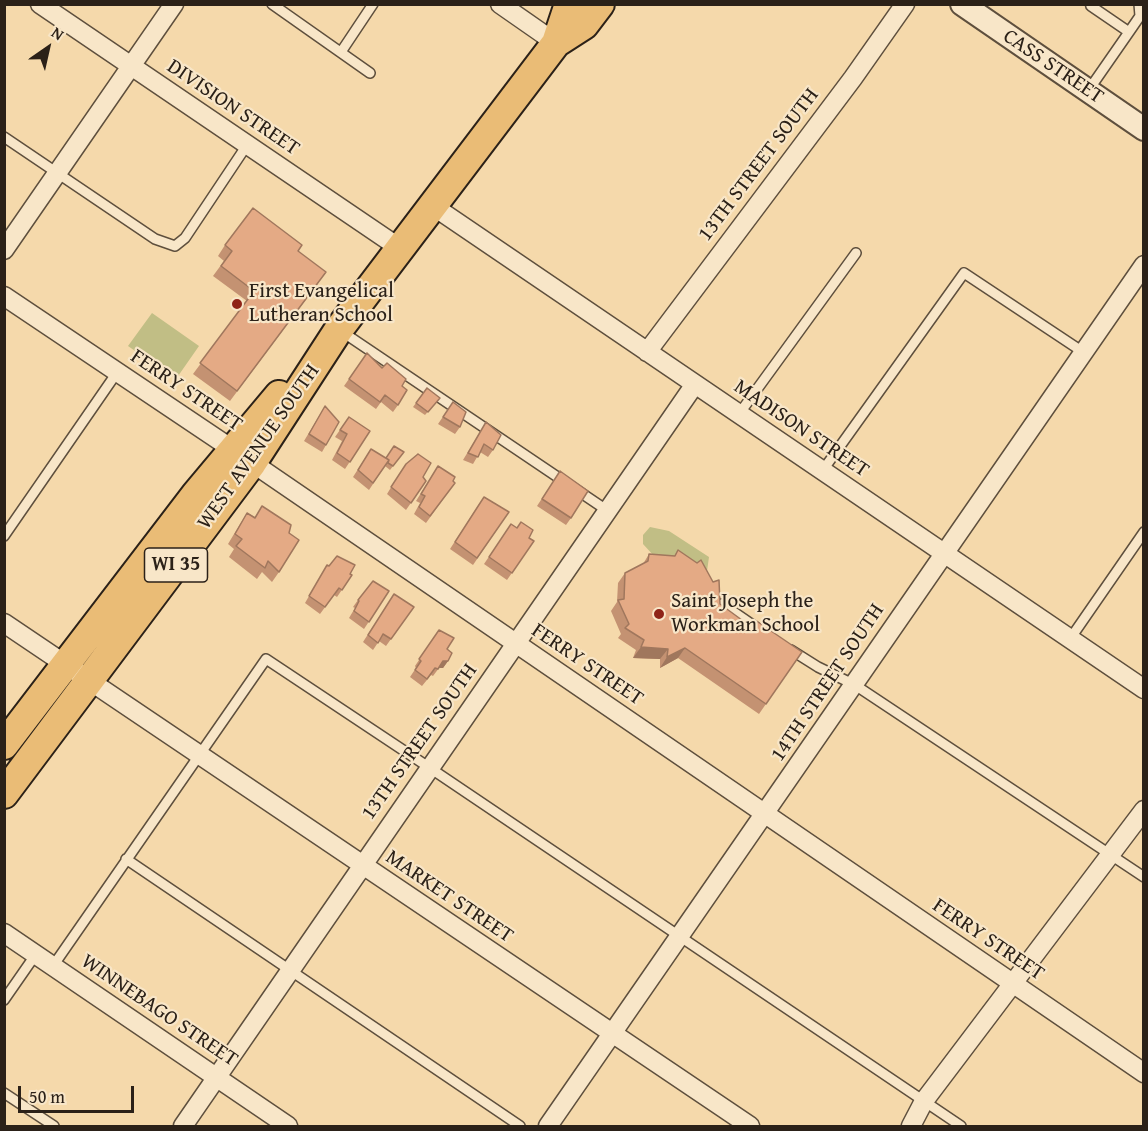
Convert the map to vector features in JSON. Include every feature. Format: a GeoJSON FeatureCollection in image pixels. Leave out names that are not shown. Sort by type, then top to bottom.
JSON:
{"type":"FeatureCollection","features":[{"type":"Feature","properties":{"kind":"main road","name":"WEST AVENUE SOUTH"},"geometry":{"type":"LineString","coordinates":[[4,745],[65,663],[242,456],[401,249],[556,43],[571,4]]}},
{"type":"Feature","properties":{"kind":"main road","name":"WEST AVENUE SOUTH"},"geometry":{"type":"LineString","coordinates":[[556,43],[584,25],[600,4]]}},
{"type":"Feature","properties":{"kind":"main road","name":"WEST AVENUE SOUTH"},"geometry":{"type":"LineString","coordinates":[[4,794],[90,680],[242,456]]}},
{"type":"Feature","properties":{"kind":"street","name":"DIVISION STREET"},"geometry":{"type":"LineString","coordinates":[[40,4],[401,249]]}},
{"type":"Feature","properties":{"kind":"street"},"geometry":{"type":"LineString","coordinates":[[4,250],[133,67],[174,4]]}},
{"type":"Feature","properties":{"kind":"street"},"geometry":{"type":"LineString","coordinates":[[500,4],[556,43]]}},
{"type":"Feature","properties":{"kind":"street","name":"13TH STREET SOUTH"},"geometry":{"type":"LineString","coordinates":[[647,352],[853,78],[905,4]]}},
{"type":"Feature","properties":{"kind":"street","name":"CASS STREET"},"geometry":{"type":"LineString","coordinates":[[968,6],[1143,129]]}},
{"type":"Feature","properties":{"kind":"street","name":"MADISON STREET"},"geometry":{"type":"LineString","coordinates":[[433,206],[1143,689]]}},
{"type":"Feature","properties":{"kind":"street","name":"14TH STREET SOUTH"},"geometry":{"type":"LineString","coordinates":[[548,1126],[1083,352],[1138,285],[1143,265]]}},
{"type":"Feature","properties":{"kind":"street","name":"FERRY STREET"},"geometry":{"type":"LineString","coordinates":[[4,296],[118,371],[1011,983],[1142,1068]]}},
{"type":"Feature","properties":{"kind":"street","name":"13TH STREET SOUTH"},"geometry":{"type":"LineString","coordinates":[[183,1126],[695,384]]}},
{"type":"Feature","properties":{"kind":"street","name":"MARKET STREET"},"geometry":{"type":"LineString","coordinates":[[4,623],[750,1126]]}},
{"type":"Feature","properties":{"kind":"street"},"geometry":{"type":"LineString","coordinates":[[911,1126],[924,1101],[1143,810]]}},
{"type":"Feature","properties":{"kind":"street","name":"WINNEBAGO STREET"},"geometry":{"type":"LineString","coordinates":[[4,933],[288,1126]]}},
{"type":"Feature","properties":{"kind":"lane"},"geometry":{"type":"LineString","coordinates":[[272,4],[370,73]]}},
{"type":"Feature","properties":{"kind":"lane"},"geometry":{"type":"LineString","coordinates":[[341,52],[373,4]]}},
{"type":"Feature","properties":{"kind":"lane"},"geometry":{"type":"LineString","coordinates":[[1092,4],[1091,6],[1129,32]]}},
{"type":"Feature","properties":{"kind":"lane"},"geometry":{"type":"LineString","coordinates":[[1088,91],[1140,16],[1139,4]]}},
{"type":"Feature","properties":{"kind":"lane"},"geometry":{"type":"LineString","coordinates":[[4,137],[155,239],[175,246],[185,238],[247,145]]}},
{"type":"Feature","properties":{"kind":"lane"},"geometry":{"type":"LineString","coordinates":[[739,414],[856,253]]}},
{"type":"Feature","properties":{"kind":"lane"},"geometry":{"type":"LineString","coordinates":[[824,470],[964,273],[1083,352]]}},
{"type":"Feature","properties":{"kind":"lane"},"geometry":{"type":"LineString","coordinates":[[339,329],[608,511]]}},
{"type":"Feature","properties":{"kind":"lane"},"geometry":{"type":"LineString","coordinates":[[4,536],[118,371]]}},
{"type":"Feature","properties":{"kind":"lane"},"geometry":{"type":"LineString","coordinates":[[1070,639],[1143,532]]}},
{"type":"Feature","properties":{"kind":"lane"},"geometry":{"type":"LineString","coordinates":[[722,604],[770,636]]}},
{"type":"Feature","properties":{"kind":"lane"},"geometry":{"type":"LineString","coordinates":[[779,642],[818,667],[855,685],[1143,877]]}},
{"type":"Feature","properties":{"kind":"lane"},"geometry":{"type":"LineString","coordinates":[[53,966],[266,659],[961,1126]]}},
{"type":"Feature","properties":{"kind":"lane"},"geometry":{"type":"LineString","coordinates":[[126,859],[520,1126]]}},
{"type":"Feature","properties":{"kind":"lane"},"geometry":{"type":"LineString","coordinates":[[4,1000],[36,954]]}},
{"type":"Feature","properties":{"kind":"lane"},"geometry":{"type":"LineString","coordinates":[[4,1093],[54,1126]]}},
{"type":"Feature","properties":{"kind":"shaded area"},"geometry":{"type":"Polygon","coordinates":[[[152,313],[199,346],[176,379],[128,346],[152,313]]]}},
{"type":"Feature","properties":{"kind":"shaded area"},"geometry":{"type":"Polygon","coordinates":[[[650,527],[669,531],[709,557],[707,571],[654,556],[643,544],[643,535],[650,527]]]}},
{"type":"Feature","properties":{"kind":"building"},"geometry":{"type":"Polygon","coordinates":[[[253,208],[302,245],[298,251],[326,272],[237,391],[200,363],[254,291],[221,266],[232,251],[225,245],[253,208]]]}},
{"type":"Feature","properties":{"kind":"building"},"geometry":{"type":"Polygon","coordinates":[[[367,353],[382,368],[387,363],[406,379],[402,386],[407,390],[398,405],[385,395],[380,402],[349,379],[367,353]]]}},
{"type":"Feature","properties":{"kind":"building"},"geometry":{"type":"Polygon","coordinates":[[[427,388],[440,398],[428,412],[416,403],[427,388]]]}},
{"type":"Feature","properties":{"kind":"building"},"geometry":{"type":"Polygon","coordinates":[[[453,402],[466,412],[460,427],[443,417],[453,402]]]}},
{"type":"Feature","properties":{"kind":"building"},"geometry":{"type":"Polygon","coordinates":[[[325,406],[339,422],[326,445],[309,434],[325,406]]]}},
{"type":"Feature","properties":{"kind":"building"},"geometry":{"type":"Polygon","coordinates":[[[349,417],[370,431],[350,462],[337,453],[347,434],[340,430],[349,417]]]}},
{"type":"Feature","properties":{"kind":"building"},"geometry":{"type":"Polygon","coordinates":[[[486,422],[501,435],[493,450],[484,444],[478,457],[468,453],[486,422]]]}},
{"type":"Feature","properties":{"kind":"building"},"geometry":{"type":"Polygon","coordinates":[[[394,446],[404,452],[393,466],[386,458],[394,446]]]}},
{"type":"Feature","properties":{"kind":"building"},"geometry":{"type":"Polygon","coordinates":[[[371,449],[389,460],[373,483],[358,470],[371,449]]]}},
{"type":"Feature","properties":{"kind":"building"},"geometry":{"type":"Polygon","coordinates":[[[418,454],[431,463],[423,477],[426,481],[411,503],[391,487],[406,464],[418,454]]]}},
{"type":"Feature","properties":{"kind":"building"},"geometry":{"type":"Polygon","coordinates":[[[438,466],[455,477],[453,481],[455,483],[430,516],[419,507],[425,496],[421,494],[438,466]]]}},
{"type":"Feature","properties":{"kind":"building"},"geometry":{"type":"Polygon","coordinates":[[[560,471],[588,491],[571,518],[542,499],[560,471]]]}},
{"type":"Feature","properties":{"kind":"building"},"geometry":{"type":"Polygon","coordinates":[[[484,497],[509,512],[477,558],[455,542],[484,497]]]}},
{"type":"Feature","properties":{"kind":"building"},"geometry":{"type":"Polygon","coordinates":[[[262,506],[291,525],[289,533],[299,540],[279,572],[268,561],[265,568],[236,546],[242,539],[235,534],[247,513],[255,518],[262,506]]]}},
{"type":"Feature","properties":{"kind":"building"},"geometry":{"type":"Polygon","coordinates":[[[521,522],[533,530],[529,538],[534,541],[512,573],[489,557],[511,524],[517,528],[521,522]]]}},
{"type":"Feature","properties":{"kind":"building"},"geometry":{"type":"Polygon","coordinates":[[[678,550],[697,563],[701,560],[713,582],[719,580],[720,604],[746,623],[755,620],[802,652],[766,704],[685,648],[667,657],[668,649],[641,647],[644,640],[625,628],[629,624],[618,600],[624,599],[625,573],[648,561],[649,554],[675,556],[678,550]]]}},
{"type":"Feature","properties":{"kind":"building"},"geometry":{"type":"Polygon","coordinates":[[[337,556],[355,565],[350,574],[352,575],[342,590],[339,588],[325,607],[309,596],[327,565],[329,566],[337,556]]]}},
{"type":"Feature","properties":{"kind":"building"},"geometry":{"type":"Polygon","coordinates":[[[373,581],[389,591],[369,622],[354,611],[358,600],[373,581]]]}},
{"type":"Feature","properties":{"kind":"building"},"geometry":{"type":"Polygon","coordinates":[[[394,594],[414,607],[391,639],[383,634],[378,643],[368,635],[394,594]]]}},
{"type":"Feature","properties":{"kind":"building"},"geometry":{"type":"Polygon","coordinates":[[[439,630],[454,638],[447,649],[452,653],[448,661],[443,661],[427,679],[415,670],[421,661],[419,659],[439,630]]]}},
{"type":"Feature","properties":{"kind":"place","name":"First Evangelical Lutheran School"},"geometry":{"type":"Point","coordinates":[237,304]}},
{"type":"Feature","properties":{"kind":"place","name":"Saint Joseph the Workman School"},"geometry":{"type":"Point","coordinates":[659,614]}}]}
